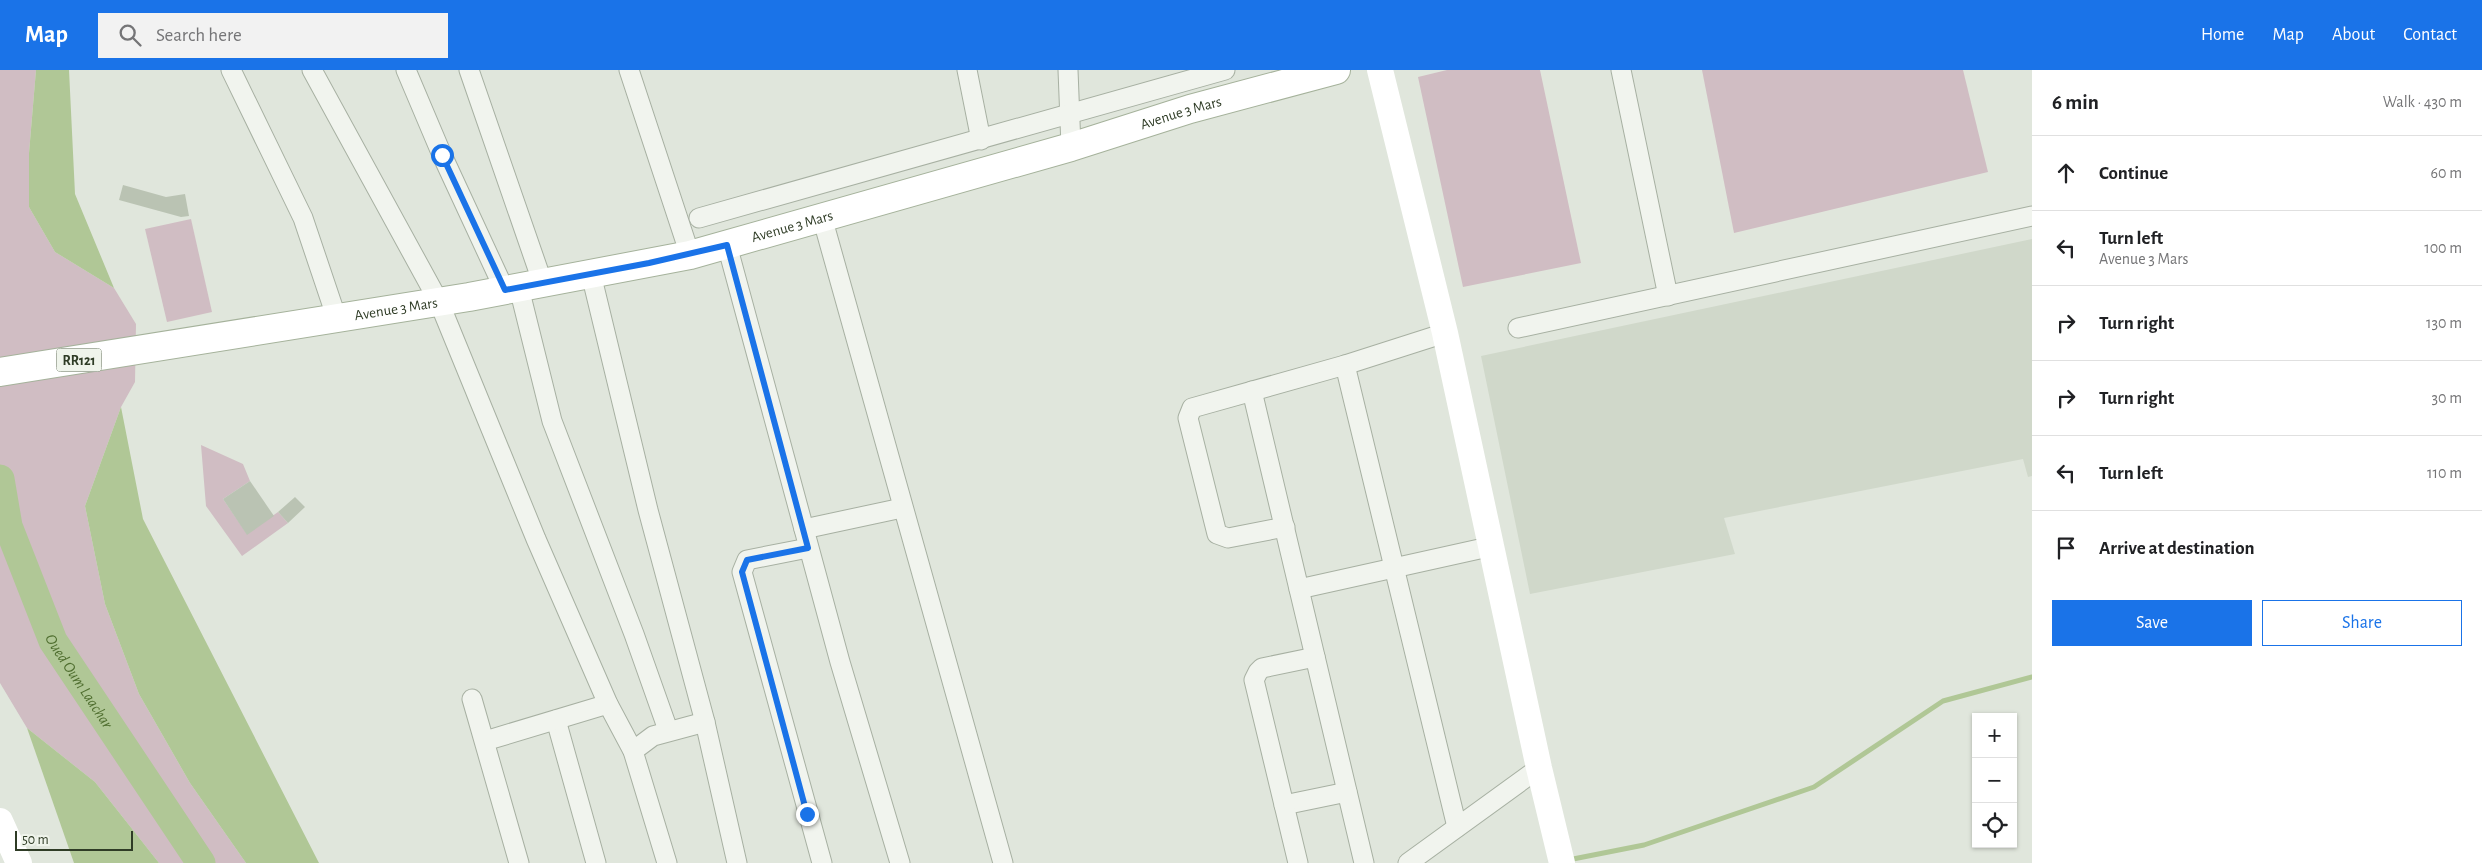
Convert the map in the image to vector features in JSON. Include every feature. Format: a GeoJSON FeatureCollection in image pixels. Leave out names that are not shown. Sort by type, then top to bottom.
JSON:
{"type":"FeatureCollection","features":[{"type":"Feature","properties":{"kind":"main road","name":"Avenue 3 Mars"},"geometry":{"type":"LineString","coordinates":[[0,372],[439,302],[690,255],[1071,147],[1308,74],[1336,70]]}},
{"type":"Feature","properties":{"kind":"street"},"geometry":{"type":"LineString","coordinates":[[231,70],[303,218],[337,319]]}},
{"type":"Feature","properties":{"kind":"street"},"geometry":{"type":"LineString","coordinates":[[312,70],[439,302],[536,539],[608,704],[633,751],[667,863]]}},
{"type":"Feature","properties":{"kind":"street"},"geometry":{"type":"LineString","coordinates":[[406,70],[442,155],[522,287]]}},
{"type":"Feature","properties":{"kind":"street"},"geometry":{"type":"LineString","coordinates":[[469,70],[522,287],[552,421],[668,730]]}},
{"type":"Feature","properties":{"kind":"street"},"geometry":{"type":"LineString","coordinates":[[628,70],[690,255]]}},
{"type":"Feature","properties":{"kind":"street"},"geometry":{"type":"LineString","coordinates":[[967,70],[981,140]]}},
{"type":"Feature","properties":{"kind":"street"},"geometry":{"type":"LineString","coordinates":[[1068,70],[1071,147]]}},
{"type":"Feature","properties":{"kind":"street"},"geometry":{"type":"LineString","coordinates":[[700,218],[1071,114],[1186,75],[1225,70]]}},
{"type":"Feature","properties":{"kind":"street"},"geometry":{"type":"LineString","coordinates":[[1380,70],[1445,333],[1539,768],[1559,852]]}},
{"type":"Feature","properties":{"kind":"street"},"geometry":{"type":"LineString","coordinates":[[1621,70],[1668,296]]}},
{"type":"Feature","properties":{"kind":"street"},"geometry":{"type":"LineString","coordinates":[[1186,75],[1190,109]]}},
{"type":"Feature","properties":{"kind":"street"},"geometry":{"type":"LineString","coordinates":[[1518,328],[2032,216]]}},
{"type":"Feature","properties":{"kind":"street"},"geometry":{"type":"LineString","coordinates":[[822,217],[1003,863]]}},
{"type":"Feature","properties":{"kind":"street"},"geometry":{"type":"LineString","coordinates":[[727,245],[808,548],[900,863]]}},
{"type":"Feature","properties":{"kind":"street"},"geometry":{"type":"LineString","coordinates":[[591,274],[648,510],[705,722],[737,863]]}},
{"type":"Feature","properties":{"kind":"street"},"geometry":{"type":"LineString","coordinates":[[1285,527],[1223,538],[1217,534],[1188,415],[1192,408],[1445,333]]}},
{"type":"Feature","properties":{"kind":"street"},"geometry":{"type":"LineString","coordinates":[[1345,364],[1457,827]]}},
{"type":"Feature","properties":{"kind":"street"},"geometry":{"type":"LineString","coordinates":[[1252,391],[1364,863]]}},
{"type":"Feature","properties":{"kind":"street"},"geometry":{"type":"LineString","coordinates":[[804,529],[902,508]]}},
{"type":"Feature","properties":{"kind":"street"},"geometry":{"type":"LineString","coordinates":[[1299,589],[1492,546]]}},
{"type":"Feature","properties":{"kind":"street"},"geometry":{"type":"LineString","coordinates":[[808,548],[747,560],[742,572],[822,863]]}},
{"type":"Feature","properties":{"kind":"street"},"geometry":{"type":"LineString","coordinates":[[1298,863],[1254,685],[1255,676],[1262,668],[1315,657]]}},
{"type":"Feature","properties":{"kind":"street"},"geometry":{"type":"LineString","coordinates":[[472,699],[519,863]]}},
{"type":"Feature","properties":{"kind":"street"},"geometry":{"type":"LineString","coordinates":[[484,741],[608,704]]}},
{"type":"Feature","properties":{"kind":"street"},"geometry":{"type":"LineString","coordinates":[[556,720],[596,863]]}},
{"type":"Feature","properties":{"kind":"street"},"geometry":{"type":"LineString","coordinates":[[633,751],[644,742],[668,730],[705,722]]}},
{"type":"Feature","properties":{"kind":"street"},"geometry":{"type":"LineString","coordinates":[[1408,863],[1539,768]]}},
{"type":"Feature","properties":{"kind":"street"},"geometry":{"type":"LineString","coordinates":[[1284,805],[1347,792]]}},
{"type":"Feature","properties":{"kind":"street"},"geometry":{"type":"LineString","coordinates":[[0,821],[19,863]]}},
{"type":"Feature","properties":{"kind":"shaded area"},"geometry":{"type":"Polygon","coordinates":[[[0,70],[36,70],[29,153],[29,207],[55,252],[114,288],[136,324],[135,382],[121,407],[85,506],[105,604],[139,694],[190,783],[246,863],[159,863],[95,782],[27,728],[0,683],[0,70]]]}},
{"type":"Feature","properties":{"kind":"shaded area"},"geometry":{"type":"Polygon","coordinates":[[[36,70],[69,70],[75,194],[114,288],[55,252],[29,207],[29,153],[36,70]]]}},
{"type":"Feature","properties":{"kind":"shaded area"},"geometry":{"type":"Polygon","coordinates":[[[1447,70],[1540,70],[1581,263],[1463,287],[1418,77],[1447,70]]]}},
{"type":"Feature","properties":{"kind":"shaded area"},"geometry":{"type":"Polygon","coordinates":[[[1702,70],[1963,70],[1988,172],[1734,233],[1702,70]]]}},
{"type":"Feature","properties":{"kind":"shaded area"},"geometry":{"type":"Polygon","coordinates":[[[191,219],[212,312],[167,322],[145,229],[191,219]]]}},
{"type":"Feature","properties":{"kind":"shaded area"},"geometry":{"type":"Polygon","coordinates":[[[2032,239],[2032,476],[2028,477],[2023,459],[1724,518],[1735,554],[1530,594],[1481,356],[2032,239]]]}},
{"type":"Feature","properties":{"kind":"shaded area"},"geometry":{"type":"Polygon","coordinates":[[[121,407],[143,519],[319,863],[246,863],[190,783],[139,694],[105,604],[85,506],[121,407]]]}},
{"type":"Feature","properties":{"kind":"shaded area"},"geometry":{"type":"Polygon","coordinates":[[[201,445],[243,464],[250,481],[223,499],[247,534],[278,512],[288,523],[242,556],[206,506],[201,445]]]}},
{"type":"Feature","properties":{"kind":"shaded area"},"geometry":{"type":"Polygon","coordinates":[[[27,728],[95,782],[159,863],[74,863],[27,728]]]}},
{"type":"Feature","properties":{"kind":"building"},"geometry":{"type":"Polygon","coordinates":[[[123,185],[166,197],[185,194],[189,216],[181,217],[119,200],[123,185]]]}},
{"type":"Feature","properties":{"kind":"building"},"geometry":{"type":"Polygon","coordinates":[[[250,481],[274,516],[247,535],[223,499],[250,481]]]}},
{"type":"Feature","properties":{"kind":"building"},"geometry":{"type":"Polygon","coordinates":[[[295,497],[305,507],[288,523],[278,512],[295,497]]]}},
{"type":"Feature","properties":{"kind":"waterway","name":"Oued Oum Laachar"},"geometry":{"type":"LineString","coordinates":[[0,479],[8,526],[53,641],[201,863]]}},
{"type":"Feature","properties":{"kind":"waterway"},"geometry":{"type":"LineString","coordinates":[[1568,860],[1644,845],[1814,787],[1943,701],[2032,677]]}},
{"type":"Feature","properties":{"kind":"route"},"geometry":{"type":"LineString","coordinates":[[442,155],[505,290],[690,255],[727,245],[808,548],[747,560],[742,567],[807,814]]}}]}
